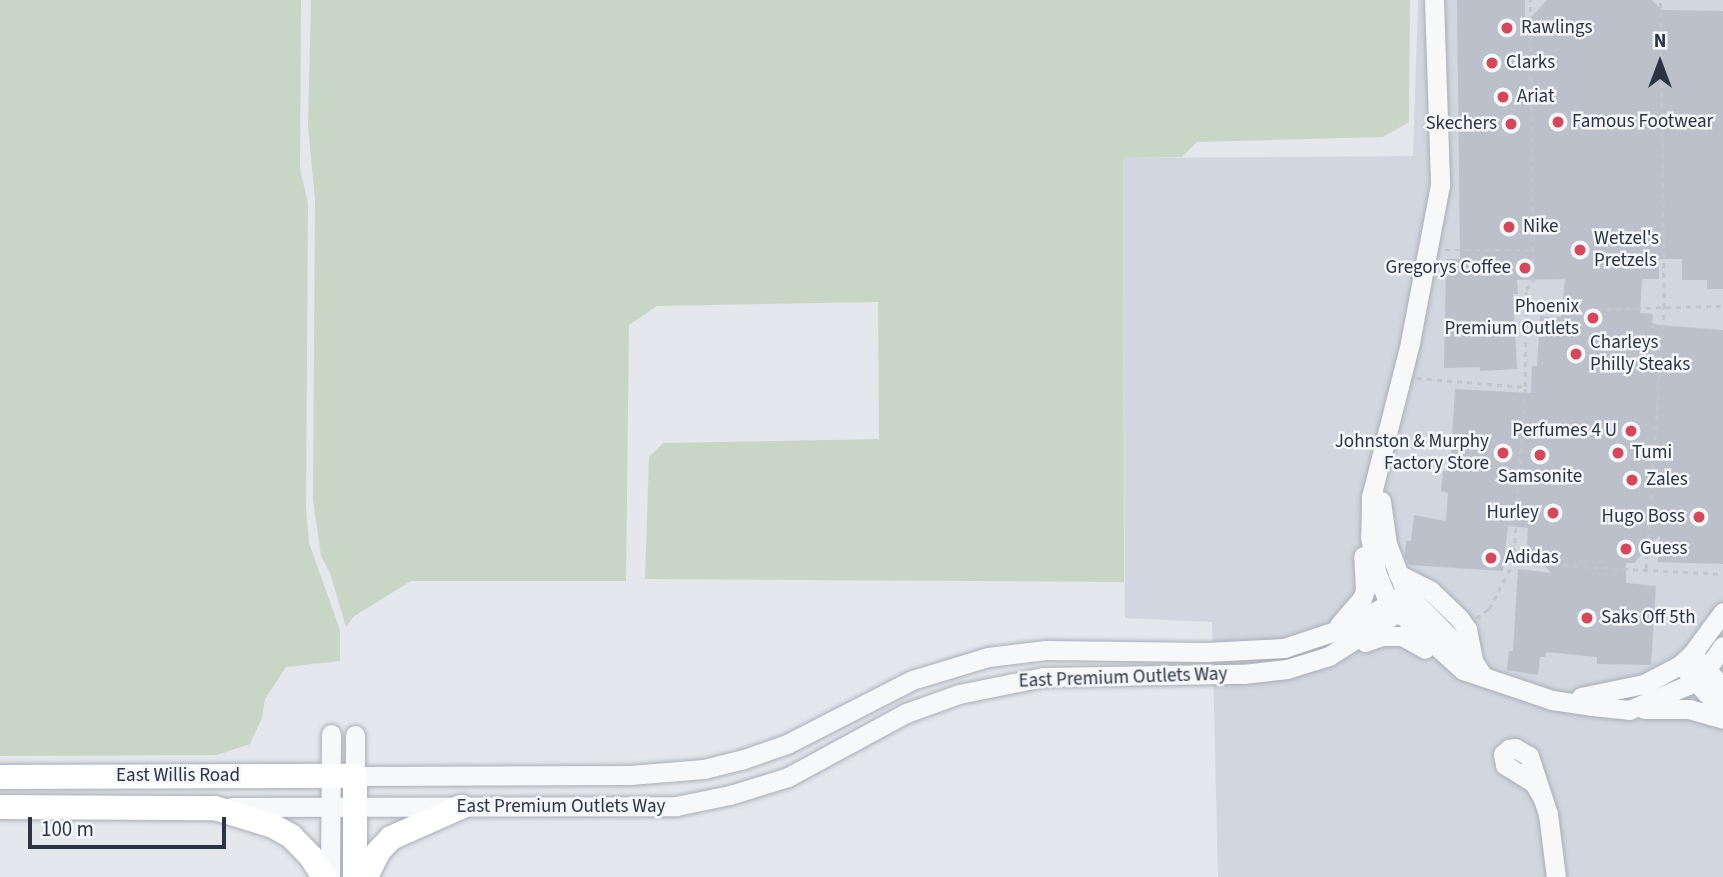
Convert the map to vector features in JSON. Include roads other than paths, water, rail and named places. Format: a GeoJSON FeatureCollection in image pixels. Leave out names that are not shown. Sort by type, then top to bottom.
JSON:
{"type":"FeatureCollection","features":[{"type":"Feature","properties":{"kind":"main road","name":"East Willis Road"},"geometry":{"type":"LineString","coordinates":[[0,777],[343,776]]}},
{"type":"Feature","properties":{"kind":"main road"},"geometry":{"type":"LineString","coordinates":[[343,776],[355,807],[355,877]]}},
{"type":"Feature","properties":{"kind":"main road","name":"East Willis Road"},"geometry":{"type":"LineString","coordinates":[[0,807],[215,807]]}},
{"type":"Feature","properties":{"kind":"main road"},"geometry":{"type":"LineString","coordinates":[[215,807],[273,826],[291,836],[311,857],[324,877]]}},
{"type":"Feature","properties":{"kind":"main road"},"geometry":{"type":"LineString","coordinates":[[366,877],[379,852],[391,838],[461,807]]}},
{"type":"Feature","properties":{"kind":"street"},"geometry":{"type":"LineString","coordinates":[[1330,635],[1355,609],[1365,590],[1362,521],[1380,465],[1401,376],[1440,185],[1434,0]]}},
{"type":"Feature","properties":{"kind":"street"},"geometry":{"type":"LineString","coordinates":[[1380,465],[1382,513],[1387,544],[1398,574],[1402,603],[1478,669],[1552,700],[1629,709],[1689,709],[1723,719]]}},
{"type":"Feature","properties":{"kind":"street"},"geometry":{"type":"LineString","coordinates":[[1371,497],[1370,536],[1377,574],[1450,659],[1463,670],[1478,669]]}},
{"type":"Feature","properties":{"kind":"street"},"geometry":{"type":"LineString","coordinates":[[1398,574],[1430,591],[1465,626],[1478,669]]}},
{"type":"Feature","properties":{"kind":"street","name":"East Premium Outlets Way"},"geometry":{"type":"LineString","coordinates":[[343,776],[630,775],[691,771],[741,761],[811,734],[894,688],[949,667],[1015,653],[1073,649],[1233,652],[1283,648],[1330,635],[1402,603]]}},
{"type":"Feature","properties":{"kind":"street","name":"East Premium Outlets Way"},"geometry":{"type":"LineString","coordinates":[[355,807],[676,806],[772,783],[906,713],[986,687],[1043,677],[1243,674],[1287,669],[1329,656],[1402,603]]}},
{"type":"Feature","properties":{"kind":"street"},"geometry":{"type":"LineString","coordinates":[[1552,700],[1604,694],[1644,684],[1686,659],[1723,612]]}},
{"type":"Feature","properties":{"kind":"street"},"geometry":{"type":"LineString","coordinates":[[1329,656],[1392,635],[1410,638],[1432,654],[1450,659]]}},
{"type":"Feature","properties":{"kind":"street"},"geometry":{"type":"LineString","coordinates":[[1629,709],[1701,675],[1723,646]]}},
{"type":"Feature","properties":{"kind":"street"},"geometry":{"type":"LineString","coordinates":[[1686,659],[1701,675],[1723,711]]}},
{"type":"Feature","properties":{"kind":"street"},"geometry":{"type":"LineString","coordinates":[[1701,675],[1723,688]]}},
{"type":"Feature","properties":{"kind":"street"},"geometry":{"type":"LineString","coordinates":[[894,688],[906,713]]}},
{"type":"Feature","properties":{"kind":"street"},"geometry":{"type":"LineString","coordinates":[[331,734],[343,776]]}},
{"type":"Feature","properties":{"kind":"street"},"geometry":{"type":"LineString","coordinates":[[330,877],[330,807],[343,776],[355,735]]}},
{"type":"Feature","properties":{"kind":"street"},"geometry":{"type":"LineString","coordinates":[[630,775],[630,807]]}},
{"type":"Feature","properties":{"kind":"street"},"geometry":{"type":"LineString","coordinates":[[1542,797],[1549,814],[1556,877]]}},
{"type":"Feature","properties":{"kind":"street","name":"East Willis Road"},"geometry":{"type":"LineString","coordinates":[[215,807],[355,807]]}},
{"type":"Feature","properties":{"kind":"place","name":"Rawlings"},"geometry":{"type":"Point","coordinates":[1507,28]}},
{"type":"Feature","properties":{"kind":"place","name":"Clarks"},"geometry":{"type":"Point","coordinates":[1492,63]}},
{"type":"Feature","properties":{"kind":"place","name":"Ariat"},"geometry":{"type":"Point","coordinates":[1503,97]}},
{"type":"Feature","properties":{"kind":"place","name":"Famous Footwear"},"geometry":{"type":"Point","coordinates":[1558,122]}},
{"type":"Feature","properties":{"kind":"place","name":"Skechers"},"geometry":{"type":"Point","coordinates":[1511,124]}},
{"type":"Feature","properties":{"kind":"place","name":"Nike"},"geometry":{"type":"Point","coordinates":[1509,227]}},
{"type":"Feature","properties":{"kind":"place","name":"Wetzel's Pretzels"},"geometry":{"type":"Point","coordinates":[1580,250]}},
{"type":"Feature","properties":{"kind":"place","name":"Gregorys Coffee"},"geometry":{"type":"Point","coordinates":[1525,268]}},
{"type":"Feature","properties":{"kind":"place","name":"Phoenix Premium Outlets"},"geometry":{"type":"Point","coordinates":[1593,318]}},
{"type":"Feature","properties":{"kind":"place","name":"Charleys Philly Steaks"},"geometry":{"type":"Point","coordinates":[1576,354]}},
{"type":"Feature","properties":{"kind":"place","name":"Perfumes 4 U"},"geometry":{"type":"Point","coordinates":[1631,431]}},
{"type":"Feature","properties":{"kind":"place","name":"Johnston & Murphy Factory Store"},"geometry":{"type":"Point","coordinates":[1503,453]}},
{"type":"Feature","properties":{"kind":"place","name":"Tumi"},"geometry":{"type":"Point","coordinates":[1618,453]}},
{"type":"Feature","properties":{"kind":"place","name":"Samsonite"},"geometry":{"type":"Point","coordinates":[1540,455]}},
{"type":"Feature","properties":{"kind":"place","name":"Zales"},"geometry":{"type":"Point","coordinates":[1632,480]}},
{"type":"Feature","properties":{"kind":"place","name":"Hurley"},"geometry":{"type":"Point","coordinates":[1553,513]}},
{"type":"Feature","properties":{"kind":"place","name":"Hugo Boss"},"geometry":{"type":"Point","coordinates":[1699,517]}},
{"type":"Feature","properties":{"kind":"place","name":"Guess"},"geometry":{"type":"Point","coordinates":[1626,549]}},
{"type":"Feature","properties":{"kind":"place","name":"Adidas"},"geometry":{"type":"Point","coordinates":[1491,558]}},
{"type":"Feature","properties":{"kind":"place","name":"Saks Off 5th"},"geometry":{"type":"Point","coordinates":[1587,618]}}]}
